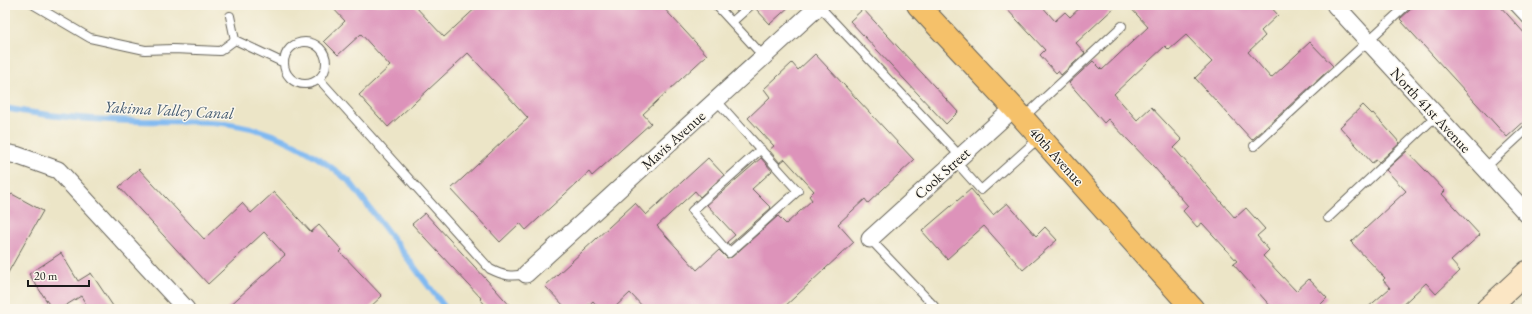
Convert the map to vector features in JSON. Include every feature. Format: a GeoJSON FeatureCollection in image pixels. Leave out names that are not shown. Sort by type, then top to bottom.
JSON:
{"type":"FeatureCollection","features":[{"type":"Feature","properties":{"kind":"main road","name":"40th Avenue"},"geometry":{"type":"LineString","coordinates":[[918,5],[1040,137],[1194,309]]}},
{"type":"Feature","properties":{"kind":"street","name":"North 41st Avenue"},"geometry":{"type":"LineString","coordinates":[[1335,5],[1527,214]]}},
{"type":"Feature","properties":{"kind":"street","name":"Mavis Avenue"},"geometry":{"type":"LineString","coordinates":[[526,274],[820,6]]}},
{"type":"Feature","properties":{"kind":"street","name":"Cook Street"},"geometry":{"type":"LineString","coordinates":[[870,239],[958,158],[1018,113]]}},
{"type":"Feature","properties":{"kind":"street"},"geometry":{"type":"LineString","coordinates":[[5,153],[16,155],[58,170],[186,309]]}},
{"type":"Feature","properties":{"kind":"street"},"geometry":{"type":"LineString","coordinates":[[1488,309],[1527,272]]}},
{"type":"Feature","properties":{"kind":"lane"},"geometry":{"type":"LineString","coordinates":[[34,5],[90,38],[145,50],[173,48],[220,51],[235,40]]}},
{"type":"Feature","properties":{"kind":"lane"},"geometry":{"type":"LineString","coordinates":[[716,5],[764,57]]}},
{"type":"Feature","properties":{"kind":"lane"},"geometry":{"type":"LineString","coordinates":[[732,22],[751,5]]}},
{"type":"Feature","properties":{"kind":"lane"},"geometry":{"type":"LineString","coordinates":[[1254,146],[1407,5]]}},
{"type":"Feature","properties":{"kind":"lane"},"geometry":{"type":"LineString","coordinates":[[1513,5],[1527,20]]}},
{"type":"Feature","properties":{"kind":"lane"},"geometry":{"type":"LineString","coordinates":[[820,6],[958,158],[981,190],[1040,137]]}},
{"type":"Feature","properties":{"kind":"lane"},"geometry":{"type":"LineString","coordinates":[[230,16],[235,40]]}},
{"type":"Feature","properties":{"kind":"lane"},"geometry":{"type":"LineString","coordinates":[[1018,113],[1122,26]]}},
{"type":"Feature","properties":{"kind":"lane"},"geometry":{"type":"LineString","coordinates":[[235,40],[284,63]]}},
{"type":"Feature","properties":{"kind":"lane"},"geometry":{"type":"LineString","coordinates":[[299,42],[307,42],[314,43],[320,47],[324,53],[326,67],[324,73],[319,79],[306,84],[300,83],[289,76],[285,70],[284,63],[285,57],[293,46],[299,42]]}},
{"type":"Feature","properties":{"kind":"lane"},"geometry":{"type":"LineString","coordinates":[[319,79],[490,269],[499,274],[513,276],[526,274]]}},
{"type":"Feature","properties":{"kind":"lane"},"geometry":{"type":"LineString","coordinates":[[716,100],[762,149],[798,192],[730,253],[692,211],[762,149]]}},
{"type":"Feature","properties":{"kind":"lane"},"geometry":{"type":"LineString","coordinates":[[1328,218],[1436,116]]}},
{"type":"Feature","properties":{"kind":"lane"},"geometry":{"type":"LineString","coordinates":[[1484,168],[1527,129]]}},
{"type":"Feature","properties":{"kind":"lane"},"geometry":{"type":"LineString","coordinates":[[870,239],[934,306]]}},
{"type":"Feature","properties":{"kind":"building"},"geometry":{"type":"Polygon","coordinates":[[[330,5],[414,5],[444,37],[479,5],[661,5],[707,55],[643,114],[651,123],[592,176],[589,172],[526,230],[520,223],[500,242],[451,189],[528,118],[468,53],[388,127],[359,95],[390,66],[361,34],[338,55],[324,41],[345,21],[330,5]]]}},
{"type":"Feature","properties":{"kind":"building"},"geometry":{"type":"Polygon","coordinates":[[[756,5],[791,5],[770,24],[755,8],[756,5]]]}},
{"type":"Feature","properties":{"kind":"building"},"geometry":{"type":"Polygon","coordinates":[[[1003,5],[1041,5],[1055,21],[1065,12],[1070,17],[1083,5],[1117,5],[1076,43],[1085,53],[1061,75],[1058,71],[1056,73],[1040,55],[1045,50],[1003,5]]]}},
{"type":"Feature","properties":{"kind":"building"},"geometry":{"type":"Polygon","coordinates":[[[1128,5],[1269,5],[1278,15],[1261,31],[1265,36],[1248,52],[1271,78],[1310,42],[1333,66],[1252,140],[1195,78],[1212,62],[1186,35],[1169,50],[1165,46],[1114,94],[1137,120],[1151,107],[1182,140],[1174,148],[1235,218],[1246,208],[1265,229],[1257,236],[1269,250],[1263,256],[1296,291],[1309,279],[1327,298],[1316,309],[1273,309],[1233,264],[1237,261],[1202,223],[1197,227],[1183,211],[1188,206],[1154,167],[1108,119],[1104,123],[1069,83],[1093,61],[1102,70],[1148,27],[1128,5]]]}},
{"type":"Feature","properties":{"kind":"building"},"geometry":{"type":"Polygon","coordinates":[[[1412,5],[1499,5],[1527,36],[1527,119],[1507,137],[1402,22],[1400,19],[1411,9],[1412,5]]]}},
{"type":"Feature","properties":{"kind":"building"},"geometry":{"type":"Polygon","coordinates":[[[863,9],[958,112],[946,124],[850,21],[863,9]]]}},
{"type":"Feature","properties":{"kind":"building"},"geometry":{"type":"Polygon","coordinates":[[[815,54],[914,160],[868,203],[865,199],[838,224],[854,242],[782,309],[645,309],[630,293],[613,309],[600,309],[593,301],[584,309],[567,309],[545,286],[635,203],[646,215],[708,158],[724,175],[700,197],[695,191],[657,226],[697,270],[719,250],[727,258],[732,257],[778,216],[786,224],[812,200],[809,196],[814,191],[785,159],[780,163],[769,150],[774,146],[748,118],[770,97],[764,89],[792,63],[798,70],[815,54]]]}},
{"type":"Feature","properties":{"kind":"building"},"geometry":{"type":"Polygon","coordinates":[[[1363,105],[1372,114],[1373,113],[1400,143],[1379,162],[1376,160],[1372,163],[1340,127],[1363,105]]]}},
{"type":"Feature","properties":{"kind":"building"},"geometry":{"type":"Polygon","coordinates":[[[1407,151],[1445,191],[1442,194],[1480,235],[1451,261],[1460,271],[1436,294],[1426,283],[1398,309],[1366,309],[1390,288],[1383,280],[1385,278],[1351,242],[1406,191],[1386,170],[1407,151]]]}},
{"type":"Feature","properties":{"kind":"building"},"geometry":{"type":"Polygon","coordinates":[[[761,158],[772,171],[752,189],[771,208],[729,245],[727,242],[735,235],[707,205],[761,158]]]}},
{"type":"Feature","properties":{"kind":"building"},"geometry":{"type":"Polygon","coordinates":[[[139,169],[204,239],[242,203],[251,213],[274,192],[311,232],[319,225],[342,250],[340,252],[382,296],[368,309],[226,309],[285,255],[264,232],[208,284],[119,187],[139,169]]]}},
{"type":"Feature","properties":{"kind":"building"},"geometry":{"type":"Polygon","coordinates":[[[971,189],[993,215],[1007,203],[1036,236],[1045,227],[1057,240],[1023,270],[984,226],[947,259],[922,231],[971,189]]]}},
{"type":"Feature","properties":{"kind":"building"},"geometry":{"type":"Polygon","coordinates":[[[12,194],[43,211],[5,278],[5,200],[12,194]]]}},
{"type":"Feature","properties":{"kind":"building"},"geometry":{"type":"Polygon","coordinates":[[[425,213],[513,309],[489,309],[480,299],[481,298],[412,224],[425,213]]]}},
{"type":"Feature","properties":{"kind":"building"},"geometry":{"type":"Polygon","coordinates":[[[61,253],[78,281],[91,273],[115,309],[89,309],[81,296],[60,309],[52,309],[29,274],[61,253]]]}},
{"type":"Feature","properties":{"kind":"waterway","name":"Yakima Valley Canal"},"geometry":{"type":"LineString","coordinates":[[5,108],[38,114],[88,119],[216,122],[246,127],[285,140],[330,166],[350,182],[446,309]]}}]}
